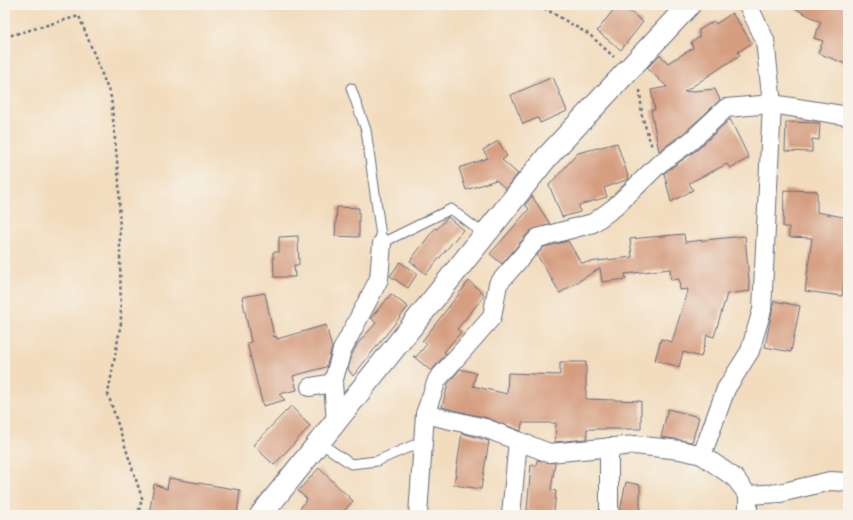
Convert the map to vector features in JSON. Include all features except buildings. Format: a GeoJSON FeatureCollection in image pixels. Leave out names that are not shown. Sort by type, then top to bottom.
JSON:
{"type":"FeatureCollection","features":[{"type":"Feature","properties":{"kind":"street"},"geometry":{"type":"LineString","coordinates":[[261,515],[547,157],[689,5]]}},
{"type":"Feature","properties":{"kind":"street"},"geometry":{"type":"LineString","coordinates":[[702,455],[726,389],[750,351],[762,310],[772,104],[765,40],[748,5]]}},
{"type":"Feature","properties":{"kind":"street"},"geometry":{"type":"LineString","coordinates":[[418,515],[425,414],[437,380],[492,318],[498,284],[538,238],[593,223],[615,206],[659,164],[691,141],[726,108],[772,104],[848,116]]}},
{"type":"Feature","properties":{"kind":"street"},"geometry":{"type":"LineString","coordinates":[[336,422],[332,383],[342,350],[379,279],[382,243]]}},
{"type":"Feature","properties":{"kind":"street"},"geometry":{"type":"LineString","coordinates":[[310,387],[332,383]]}},
{"type":"Feature","properties":{"kind":"street"},"geometry":{"type":"LineString","coordinates":[[425,414],[485,428],[549,453],[635,445],[680,450],[702,455],[735,478],[748,496],[748,515]]}},
{"type":"Feature","properties":{"kind":"street"},"geometry":{"type":"LineString","coordinates":[[511,515],[518,441]]}},
{"type":"Feature","properties":{"kind":"street"},"geometry":{"type":"LineString","coordinates":[[609,447],[609,511]]}},
{"type":"Feature","properties":{"kind":"street"},"geometry":{"type":"LineString","coordinates":[[748,496],[780,493],[830,480],[848,482]]}},
{"type":"Feature","properties":{"kind":"lane"},"geometry":{"type":"LineString","coordinates":[[351,88],[366,130],[382,243],[451,209],[485,235]]}},
{"type":"Feature","properties":{"kind":"lane"},"geometry":{"type":"LineString","coordinates":[[319,442],[351,464],[377,461],[423,442]]}},
{"type":"Feature","properties":{"kind":"path"},"geometry":{"type":"LineString","coordinates":[[539,5],[590,35],[628,70],[639,84],[642,116],[648,140],[659,164]]}},
{"type":"Feature","properties":{"kind":"path"},"geometry":{"type":"LineString","coordinates":[[5,37],[79,16],[111,97],[119,182],[122,323],[108,394],[142,498],[138,515]]}}]}
